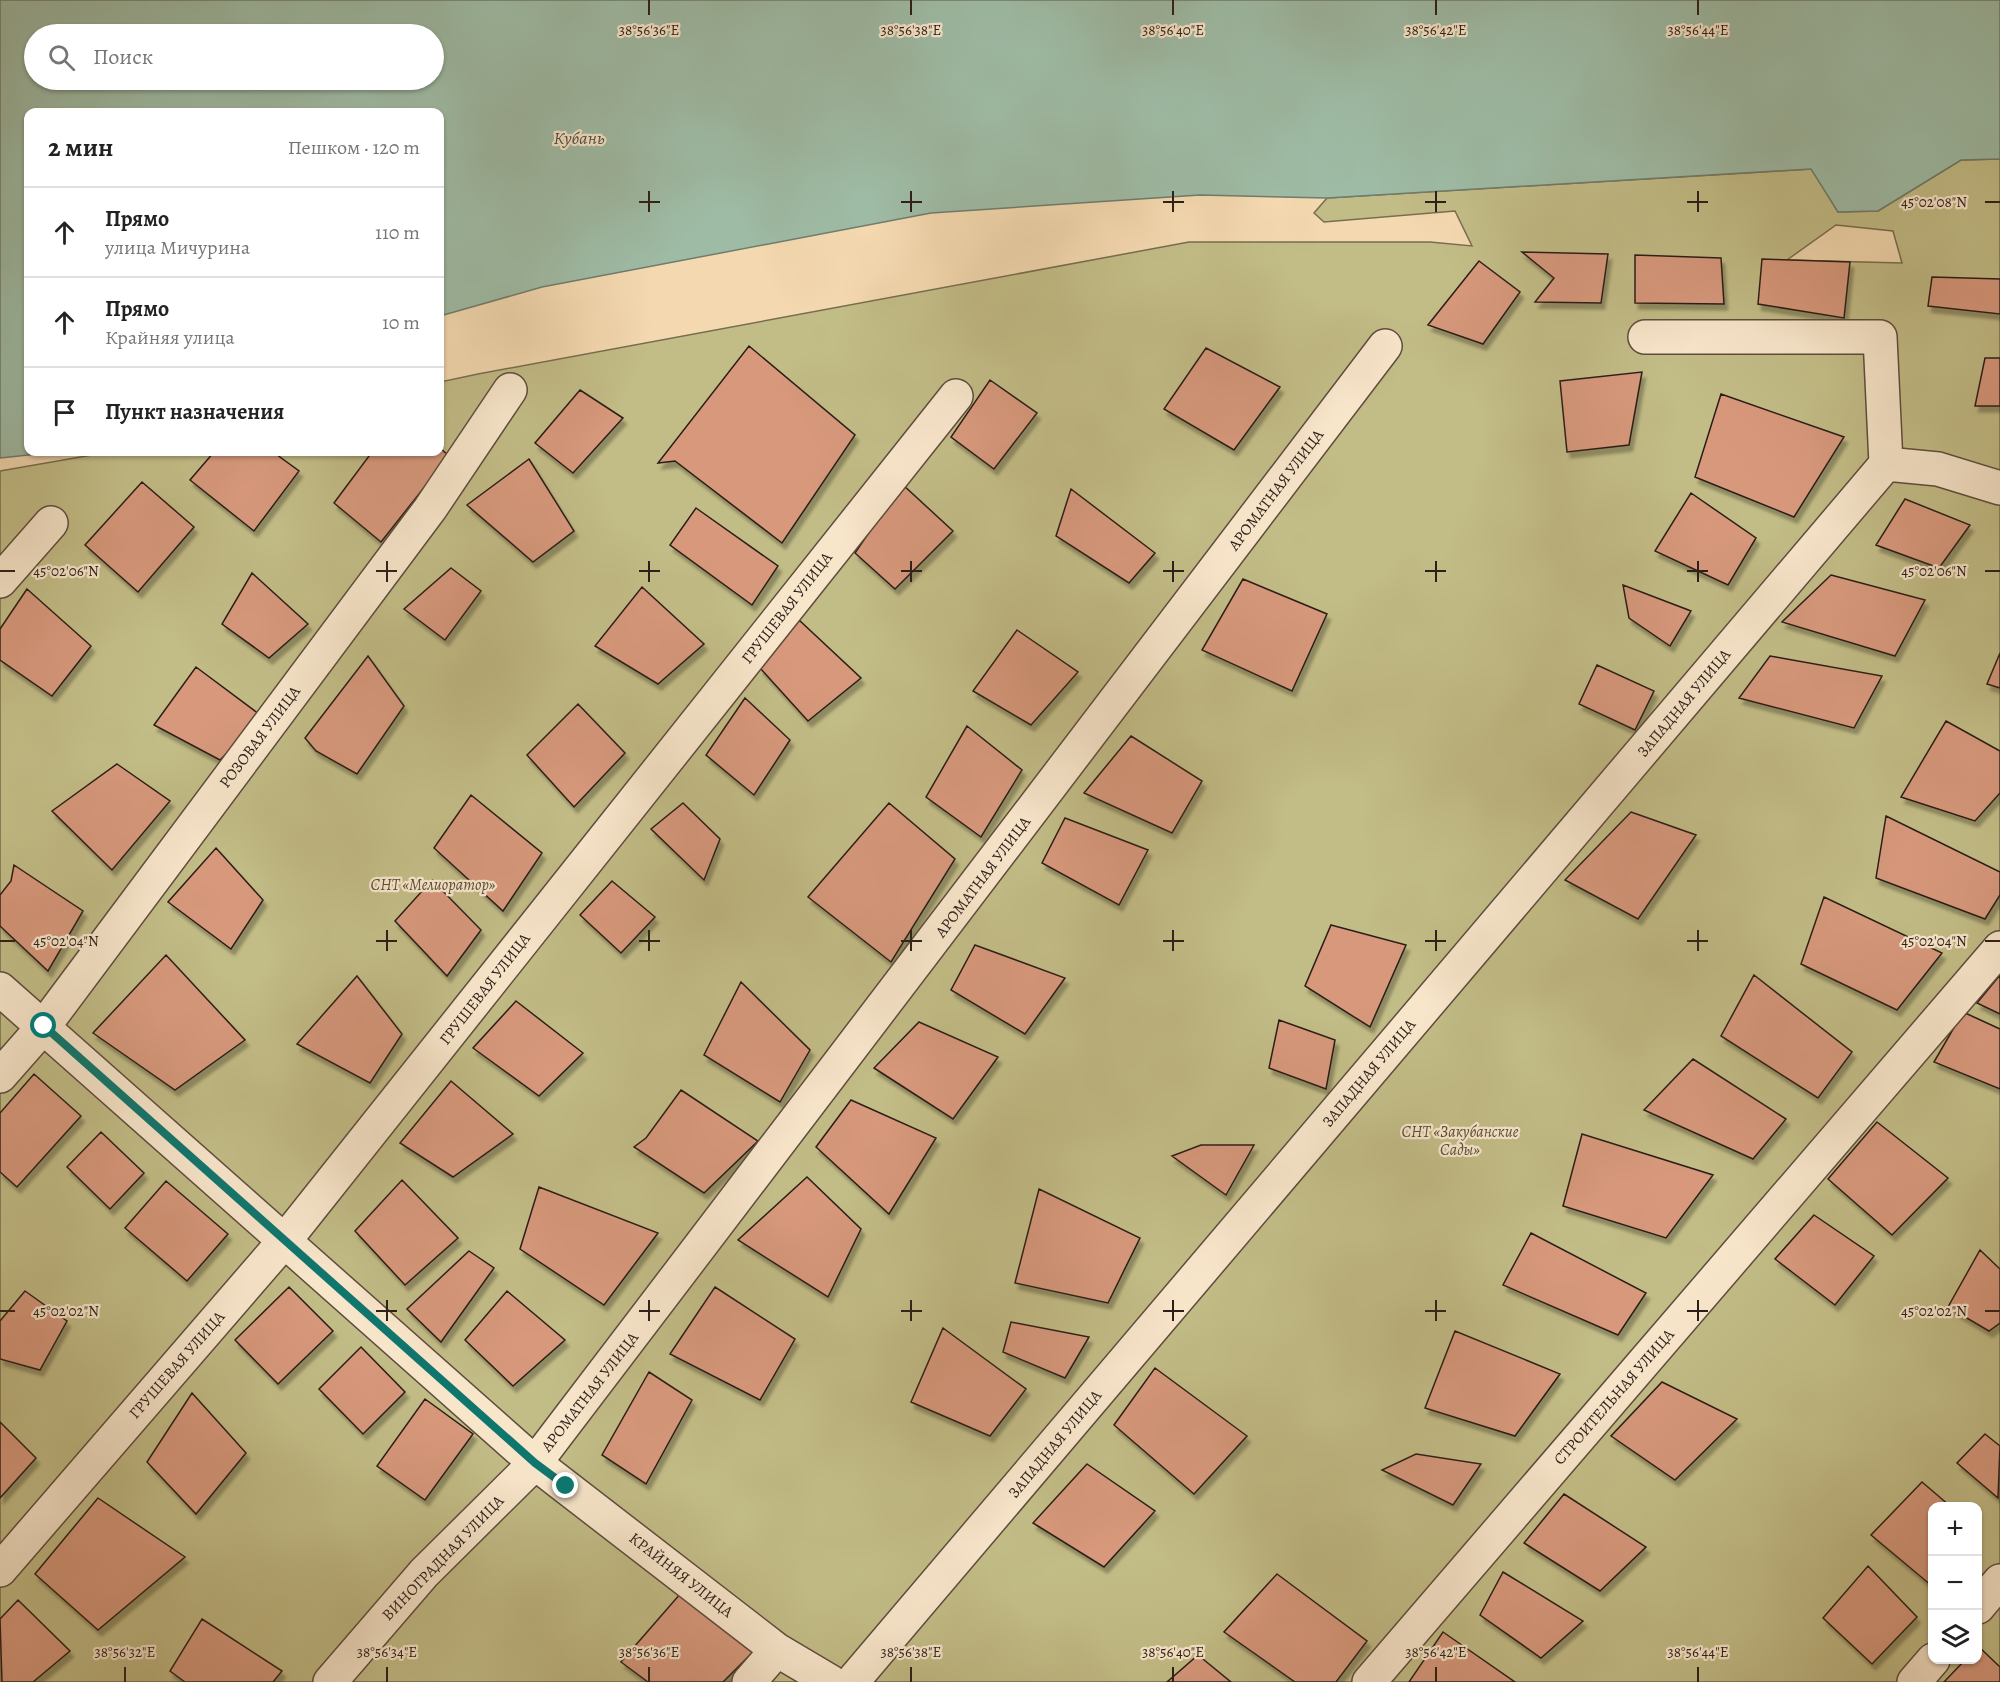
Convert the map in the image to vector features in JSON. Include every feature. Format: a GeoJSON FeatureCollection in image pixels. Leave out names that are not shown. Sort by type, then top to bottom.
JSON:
{"type":"FeatureCollection","features":[{"type":"Feature","properties":{"kind":"street"},"geometry":{"type":"LineString","coordinates":[[1645,337],[1880,337],[1886,464],[1938,469],[2000,488]]}},
{"type":"Feature","properties":{"kind":"street","name":"АРОМАТНАЯ УЛИЦА"},"geometry":{"type":"LineString","coordinates":[[535,1463],[1385,346]]}},
{"type":"Feature","properties":{"kind":"street","name":"РОЗОВАЯ УЛИЦА"},"geometry":{"type":"LineString","coordinates":[[0,1076],[44,1026],[430,509],[510,390]]}},
{"type":"Feature","properties":{"kind":"street","name":"ГРУШЕВАЯ УЛИЦА"},"geometry":{"type":"LineString","coordinates":[[0,1570],[286,1239],[956,396]]}},
{"type":"Feature","properties":{"kind":"street","name":"ЗАПАДНАЯ УЛИЦА"},"geometry":{"type":"LineString","coordinates":[[852,1682],[1886,464]]}},
{"type":"Feature","properties":{"kind":"street"},"geometry":{"type":"LineString","coordinates":[[0,581],[51,523]]}},
{"type":"Feature","properties":{"kind":"street","name":"СТРОИТЕЛЬНАЯ УЛИЦА"},"geometry":{"type":"LineString","coordinates":[[1369,1682],[2000,948]]}},
{"type":"Feature","properties":{"kind":"street","name":"КРАЙНЯЯ УЛИЦА"},"geometry":{"type":"LineString","coordinates":[[0,988],[286,1239],[535,1463],[777,1650],[831,1682]]}},
{"type":"Feature","properties":{"kind":"street","name":"ВИНОГРАДНАЯ УЛИЦА"},"geometry":{"type":"LineString","coordinates":[[330,1682],[424,1573],[535,1463]]}},
{"type":"Feature","properties":{"kind":"street"},"geometry":{"type":"LineString","coordinates":[[1982,1601],[2000,1581]]}},
{"type":"Feature","properties":{"kind":"street"},"geometry":{"type":"LineString","coordinates":[[749,1682],[777,1650]]}},
{"type":"Feature","properties":{"kind":"street"},"geometry":{"type":"LineString","coordinates":[[1914,1682],[1929,1664]]}},
{"type":"Feature","properties":{"kind":"green space"},"geometry":{"type":"Polygon","coordinates":[[[2000,159],[2000,1682],[0,1682],[0,471],[86,456],[444,456],[444,381],[478,374],[1189,242],[1430,242],[1472,246],[1455,211],[1324,222],[1314,213],[1327,198],[1812,169],[1838,212],[1878,211],[1961,160],[2000,159]],[[1836,225],[1787,260],[1902,263],[1893,231],[1836,225]]]}},
{"type":"Feature","properties":{"kind":"water","name":"Кубань"},"geometry":{"type":"Polygon","coordinates":[[[0,0],[2000,0],[2000,159],[1961,160],[1878,211],[1838,212],[1811,169],[1327,198],[1200,195],[931,213],[542,287],[444,315],[444,108],[24,108],[24,455],[0,458],[0,0]]]}},
{"type":"Feature","properties":{"kind":"building"},"geometry":{"type":"Polygon","coordinates":[[[1522,252],[1608,254],[1601,303],[1535,302],[1554,278],[1522,252]]]}},
{"type":"Feature","properties":{"kind":"building"},"geometry":{"type":"Polygon","coordinates":[[[1635,255],[1721,258],[1724,304],[1635,303],[1635,255]]]}},
{"type":"Feature","properties":{"kind":"building"},"geometry":{"type":"Polygon","coordinates":[[[1762,259],[1850,262],[1844,318],[1758,304],[1762,259]]]}},
{"type":"Feature","properties":{"kind":"building"},"geometry":{"type":"Polygon","coordinates":[[[1479,261],[1520,292],[1483,344],[1428,325],[1479,261]]]}},
{"type":"Feature","properties":{"kind":"building"},"geometry":{"type":"Polygon","coordinates":[[[1932,277],[2000,279],[2000,314],[1928,306],[1932,277]]]}},
{"type":"Feature","properties":{"kind":"building"},"geometry":{"type":"Polygon","coordinates":[[[749,346],[855,435],[782,543],[675,461],[658,463],[749,346]]]}},
{"type":"Feature","properties":{"kind":"building"},"geometry":{"type":"Polygon","coordinates":[[[1206,348],[1280,387],[1234,450],[1164,409],[1206,348]]]}},
{"type":"Feature","properties":{"kind":"building"},"geometry":{"type":"Polygon","coordinates":[[[1985,358],[2000,358],[2000,406],[1975,406],[1985,358]]]}},
{"type":"Feature","properties":{"kind":"building"},"geometry":{"type":"Polygon","coordinates":[[[1642,372],[1629,445],[1567,452],[1560,381],[1642,372]]]}},
{"type":"Feature","properties":{"kind":"building"},"geometry":{"type":"Polygon","coordinates":[[[990,380],[1037,413],[994,469],[951,437],[990,380]]]}},
{"type":"Feature","properties":{"kind":"building"},"geometry":{"type":"Polygon","coordinates":[[[580,390],[623,418],[573,473],[535,443],[580,390]]]}},
{"type":"Feature","properties":{"kind":"building"},"geometry":{"type":"Polygon","coordinates":[[[1721,394],[1844,437],[1794,517],[1695,477],[1721,394]]]}},
{"type":"Feature","properties":{"kind":"building"},"geometry":{"type":"Polygon","coordinates":[[[444,452],[449,456],[381,542],[334,503],[369,456],[444,456],[444,452]]]}},
{"type":"Feature","properties":{"kind":"building"},"geometry":{"type":"Polygon","coordinates":[[[211,456],[278,456],[299,471],[254,531],[190,480],[211,456]]]}},
{"type":"Feature","properties":{"kind":"building"},"geometry":{"type":"Polygon","coordinates":[[[529,459],[574,531],[533,562],[467,505],[529,459]]]}},
{"type":"Feature","properties":{"kind":"building"},"geometry":{"type":"Polygon","coordinates":[[[142,482],[194,527],[138,592],[85,545],[142,482]]]}},
{"type":"Feature","properties":{"kind":"building"},"geometry":{"type":"Polygon","coordinates":[[[902,484],[953,531],[895,589],[855,553],[902,484]]]}},
{"type":"Feature","properties":{"kind":"building"},"geometry":{"type":"Polygon","coordinates":[[[1071,489],[1155,553],[1129,583],[1056,536],[1071,489]]]}},
{"type":"Feature","properties":{"kind":"building"},"geometry":{"type":"Polygon","coordinates":[[[1691,493],[1756,538],[1728,585],[1655,551],[1691,493]]]}},
{"type":"Feature","properties":{"kind":"building"},"geometry":{"type":"Polygon","coordinates":[[[1905,499],[1970,525],[1939,568],[1876,545],[1905,499]]]}},
{"type":"Feature","properties":{"kind":"building"},"geometry":{"type":"Polygon","coordinates":[[[696,508],[778,566],[752,605],[670,545],[696,508]]]}},
{"type":"Feature","properties":{"kind":"building"},"geometry":{"type":"Polygon","coordinates":[[[451,568],[481,591],[445,640],[404,609],[451,568]]]}},
{"type":"Feature","properties":{"kind":"building"},"geometry":{"type":"Polygon","coordinates":[[[252,573],[308,624],[269,658],[222,624],[252,573]]]}},
{"type":"Feature","properties":{"kind":"building"},"geometry":{"type":"Polygon","coordinates":[[[1831,575],[1925,600],[1895,656],[1782,622],[1831,575]]]}},
{"type":"Feature","properties":{"kind":"building"},"geometry":{"type":"Polygon","coordinates":[[[1243,579],[1327,614],[1292,691],[1202,650],[1243,579]]]}},
{"type":"Feature","properties":{"kind":"building"},"geometry":{"type":"Polygon","coordinates":[[[1623,585],[1691,611],[1670,646],[1629,618],[1623,585]]]}},
{"type":"Feature","properties":{"kind":"building"},"geometry":{"type":"Polygon","coordinates":[[[642,587],[704,644],[658,684],[595,646],[642,587]]]}},
{"type":"Feature","properties":{"kind":"building"},"geometry":{"type":"Polygon","coordinates":[[[27,589],[91,646],[52,696],[0,660],[0,629],[27,589]]]}},
{"type":"Feature","properties":{"kind":"building"},"geometry":{"type":"Polygon","coordinates":[[[799,620],[861,678],[808,721],[760,668],[799,620]]]}},
{"type":"Feature","properties":{"kind":"building"},"geometry":{"type":"Polygon","coordinates":[[[1017,630],[1078,672],[1031,725],[973,691],[1017,630]]]}},
{"type":"Feature","properties":{"kind":"building"},"geometry":{"type":"Polygon","coordinates":[[[2000,653],[2000,688],[1987,684],[2000,653]]]}},
{"type":"Feature","properties":{"kind":"building"},"geometry":{"type":"Polygon","coordinates":[[[368,656],[404,706],[357,774],[316,751],[305,738],[368,656]]]}},
{"type":"Feature","properties":{"kind":"building"},"geometry":{"type":"Polygon","coordinates":[[[1770,656],[1882,676],[1854,728],[1739,698],[1770,656]]]}},
{"type":"Feature","properties":{"kind":"building"},"geometry":{"type":"Polygon","coordinates":[[[1597,665],[1654,691],[1635,730],[1579,704],[1597,665]]]}},
{"type":"Feature","properties":{"kind":"building"},"geometry":{"type":"Polygon","coordinates":[[[196,667],[263,717],[220,760],[154,725],[196,667]]]}},
{"type":"Feature","properties":{"kind":"building"},"geometry":{"type":"Polygon","coordinates":[[[745,698],[790,740],[754,795],[706,755],[745,698]]]}},
{"type":"Feature","properties":{"kind":"building"},"geometry":{"type":"Polygon","coordinates":[[[578,704],[625,753],[574,807],[527,755],[578,704]]]}},
{"type":"Feature","properties":{"kind":"building"},"geometry":{"type":"Polygon","coordinates":[[[1946,721],[2000,751],[2000,793],[1975,821],[1901,797],[1946,721]]]}},
{"type":"Feature","properties":{"kind":"building"},"geometry":{"type":"Polygon","coordinates":[[[967,726],[1022,770],[981,837],[926,797],[967,726]]]}},
{"type":"Feature","properties":{"kind":"building"},"geometry":{"type":"Polygon","coordinates":[[[1131,736],[1202,781],[1172,833],[1084,793],[1131,736]]]}},
{"type":"Feature","properties":{"kind":"building"},"geometry":{"type":"Polygon","coordinates":[[[117,764],[170,801],[112,870],[52,811],[117,764]]]}},
{"type":"Feature","properties":{"kind":"building"},"geometry":{"type":"Polygon","coordinates":[[[471,795],[542,853],[503,911],[434,848],[471,795]]]}},
{"type":"Feature","properties":{"kind":"building"},"geometry":{"type":"Polygon","coordinates":[[[683,803],[720,839],[704,880],[651,829],[683,803]]]}},
{"type":"Feature","properties":{"kind":"building"},"geometry":{"type":"Polygon","coordinates":[[[889,803],[955,859],[891,962],[808,897],[889,803]]]}},
{"type":"Feature","properties":{"kind":"building"},"geometry":{"type":"Polygon","coordinates":[[[1631,812],[1696,835],[1638,919],[1565,880],[1631,812]]]}},
{"type":"Feature","properties":{"kind":"building"},"geometry":{"type":"Polygon","coordinates":[[[1886,816],[2000,872],[2000,895],[1985,919],[1876,878],[1886,816]]]}},
{"type":"Feature","properties":{"kind":"building"},"geometry":{"type":"Polygon","coordinates":[[[1065,818],[1148,850],[1119,905],[1042,863],[1065,818]]]}},
{"type":"Feature","properties":{"kind":"building"},"geometry":{"type":"Polygon","coordinates":[[[216,848],[263,900],[231,949],[168,902],[216,848]]]}},
{"type":"Feature","properties":{"kind":"building"},"geometry":{"type":"Polygon","coordinates":[[[14,865],[83,911],[48,971],[0,926],[0,895],[11,881],[14,865]]]}},
{"type":"Feature","properties":{"kind":"building"},"geometry":{"type":"Polygon","coordinates":[[[432,880],[481,930],[447,976],[395,921],[432,880]]]}},
{"type":"Feature","properties":{"kind":"building"},"geometry":{"type":"Polygon","coordinates":[[[612,881],[655,917],[621,953],[580,915],[612,881]]]}},
{"type":"Feature","properties":{"kind":"building"},"geometry":{"type":"Polygon","coordinates":[[[1824,897],[1942,953],[1897,1010],[1801,964],[1824,897]]]}},
{"type":"Feature","properties":{"kind":"building"},"geometry":{"type":"Polygon","coordinates":[[[1331,925],[1406,945],[1370,1027],[1305,986],[1331,925]]]}},
{"type":"Feature","properties":{"kind":"building"},"geometry":{"type":"Polygon","coordinates":[[[975,945],[1065,978],[1025,1034],[951,990],[975,945]]]}},
{"type":"Feature","properties":{"kind":"building"},"geometry":{"type":"Polygon","coordinates":[[[166,955],[245,1040],[175,1090],[93,1033],[166,955]]]}},
{"type":"Feature","properties":{"kind":"building"},"geometry":{"type":"Polygon","coordinates":[[[1754,975],[1852,1052],[1818,1098],[1721,1036],[1754,975]]]}},
{"type":"Feature","properties":{"kind":"building"},"geometry":{"type":"Polygon","coordinates":[[[2000,975],[2000,1014],[1977,1003],[2000,975]]]}},
{"type":"Feature","properties":{"kind":"building"},"geometry":{"type":"Polygon","coordinates":[[[357,976],[402,1034],[370,1083],[297,1044],[357,976]]]}},
{"type":"Feature","properties":{"kind":"building"},"geometry":{"type":"Polygon","coordinates":[[[741,982],[810,1050],[780,1102],[704,1055],[741,982]]]}},
{"type":"Feature","properties":{"kind":"building"},"geometry":{"type":"Polygon","coordinates":[[[516,1001],[583,1053],[539,1096],[473,1048],[516,1001]]]}},
{"type":"Feature","properties":{"kind":"building"},"geometry":{"type":"Polygon","coordinates":[[[1963,1012],[2000,1029],[2000,1089],[1934,1062],[1963,1012]]]}},
{"type":"Feature","properties":{"kind":"building"},"geometry":{"type":"Polygon","coordinates":[[[1279,1020],[1335,1040],[1326,1089],[1269,1068],[1279,1020]]]}},
{"type":"Feature","properties":{"kind":"building"},"geometry":{"type":"Polygon","coordinates":[[[919,1022],[998,1057],[953,1119],[874,1068],[919,1022]]]}},
{"type":"Feature","properties":{"kind":"building"},"geometry":{"type":"Polygon","coordinates":[[[1693,1059],[1786,1119],[1753,1159],[1644,1110],[1693,1059]]]}},
{"type":"Feature","properties":{"kind":"building"},"geometry":{"type":"Polygon","coordinates":[[[34,1074],[81,1116],[17,1187],[0,1172],[0,1113],[34,1074]]]}},
{"type":"Feature","properties":{"kind":"building"},"geometry":{"type":"Polygon","coordinates":[[[451,1081],[513,1134],[453,1177],[400,1143],[451,1081]]]}},
{"type":"Feature","properties":{"kind":"building"},"geometry":{"type":"Polygon","coordinates":[[[681,1090],[758,1141],[704,1193],[634,1147],[646,1138],[681,1090]]]}},
{"type":"Feature","properties":{"kind":"building"},"geometry":{"type":"Polygon","coordinates":[[[851,1100],[936,1138],[889,1214],[816,1147],[851,1100]]]}},
{"type":"Feature","properties":{"kind":"building"},"geometry":{"type":"Polygon","coordinates":[[[1877,1122],[1948,1178],[1892,1235],[1828,1179],[1877,1122]]]}},
{"type":"Feature","properties":{"kind":"building"},"geometry":{"type":"Polygon","coordinates":[[[101,1132],[144,1173],[110,1209],[67,1167],[101,1132]]]}},
{"type":"Feature","properties":{"kind":"building"},"geometry":{"type":"Polygon","coordinates":[[[1582,1134],[1713,1175],[1666,1238],[1563,1206],[1582,1134]]]}},
{"type":"Feature","properties":{"kind":"building"},"geometry":{"type":"Polygon","coordinates":[[[1201,1145],[1254,1145],[1226,1195],[1172,1156],[1201,1145]]]}},
{"type":"Feature","properties":{"kind":"building"},"geometry":{"type":"Polygon","coordinates":[[[807,1177],[861,1229],[828,1297],[738,1240],[807,1177]]]}},
{"type":"Feature","properties":{"kind":"building"},"geometry":{"type":"Polygon","coordinates":[[[402,1180],[458,1238],[405,1285],[355,1231],[402,1180]]]}},
{"type":"Feature","properties":{"kind":"building"},"geometry":{"type":"Polygon","coordinates":[[[166,1181],[228,1234],[187,1281],[125,1228],[166,1181]]]}},
{"type":"Feature","properties":{"kind":"building"},"geometry":{"type":"Polygon","coordinates":[[[539,1187],[658,1233],[604,1305],[520,1249],[539,1187]]]}},
{"type":"Feature","properties":{"kind":"building"},"geometry":{"type":"Polygon","coordinates":[[[1039,1189],[1140,1238],[1108,1303],[1015,1283],[1039,1189]]]}},
{"type":"Feature","properties":{"kind":"building"},"geometry":{"type":"Polygon","coordinates":[[[1814,1215],[1874,1256],[1835,1305],[1775,1259],[1814,1215]]]}},
{"type":"Feature","properties":{"kind":"building"},"geometry":{"type":"Polygon","coordinates":[[[1531,1233],[1646,1293],[1618,1335],[1503,1285],[1531,1233]]]}},
{"type":"Feature","properties":{"kind":"building"},"geometry":{"type":"Polygon","coordinates":[[[1980,1250],[2000,1269],[2000,1323],[1989,1331],[1948,1307],[1980,1250]]]}},
{"type":"Feature","properties":{"kind":"building"},"geometry":{"type":"Polygon","coordinates":[[[469,1251],[494,1268],[441,1342],[407,1309],[469,1251]]]}},
{"type":"Feature","properties":{"kind":"building"},"geometry":{"type":"Polygon","coordinates":[[[289,1287],[333,1331],[278,1384],[235,1340],[289,1287]]]}},
{"type":"Feature","properties":{"kind":"building"},"geometry":{"type":"Polygon","coordinates":[[[715,1287],[795,1339],[760,1400],[670,1354],[715,1287]]]}},
{"type":"Feature","properties":{"kind":"building"},"geometry":{"type":"Polygon","coordinates":[[[25,1291],[67,1321],[40,1370],[0,1359],[0,1321],[25,1291]]]}},
{"type":"Feature","properties":{"kind":"building"},"geometry":{"type":"Polygon","coordinates":[[[507,1291],[565,1340],[513,1386],[465,1340],[507,1291]]]}},
{"type":"Feature","properties":{"kind":"building"},"geometry":{"type":"Polygon","coordinates":[[[1011,1322],[1089,1337],[1065,1378],[1003,1352],[1011,1322]]]}},
{"type":"Feature","properties":{"kind":"building"},"geometry":{"type":"Polygon","coordinates":[[[943,1328],[1026,1389],[990,1436],[911,1402],[943,1328]]]}},
{"type":"Feature","properties":{"kind":"building"},"geometry":{"type":"Polygon","coordinates":[[[1455,1331],[1560,1374],[1515,1436],[1425,1408],[1455,1331]]]}},
{"type":"Feature","properties":{"kind":"building"},"geometry":{"type":"Polygon","coordinates":[[[361,1347],[405,1392],[363,1434],[319,1389],[361,1347]]]}},
{"type":"Feature","properties":{"kind":"building"},"geometry":{"type":"Polygon","coordinates":[[[1155,1368],[1247,1436],[1194,1494],[1114,1425],[1155,1368]]]}},
{"type":"Feature","properties":{"kind":"building"},"geometry":{"type":"Polygon","coordinates":[[[649,1372],[692,1400],[646,1484],[602,1455],[649,1372]]]}},
{"type":"Feature","properties":{"kind":"building"},"geometry":{"type":"Polygon","coordinates":[[[1662,1382],[1737,1419],[1675,1480],[1611,1436],[1662,1382]]]}},
{"type":"Feature","properties":{"kind":"building"},"geometry":{"type":"Polygon","coordinates":[[[192,1393],[246,1453],[196,1514],[147,1462],[192,1393]]]}},
{"type":"Feature","properties":{"kind":"building"},"geometry":{"type":"Polygon","coordinates":[[[425,1399],[473,1434],[425,1500],[377,1466],[425,1399]]]}},
{"type":"Feature","properties":{"kind":"building"},"geometry":{"type":"Polygon","coordinates":[[[0,1422],[36,1458],[0,1498],[0,1422]]]}},
{"type":"Feature","properties":{"kind":"building"},"geometry":{"type":"Polygon","coordinates":[[[1985,1434],[2000,1446],[1998,1498],[1957,1463],[1985,1434]]]}},
{"type":"Feature","properties":{"kind":"building"},"geometry":{"type":"Polygon","coordinates":[[[1416,1454],[1481,1464],[1453,1505],[1382,1470],[1416,1454]]]}},
{"type":"Feature","properties":{"kind":"building"},"geometry":{"type":"Polygon","coordinates":[[[1087,1464],[1155,1511],[1104,1567],[1033,1523],[1087,1464]]]}},
{"type":"Feature","properties":{"kind":"building"},"geometry":{"type":"Polygon","coordinates":[[[1922,1482],[1945,1502],[1928,1502],[1928,1583],[1871,1535],[1922,1482]]]}},
{"type":"Feature","properties":{"kind":"building"},"geometry":{"type":"Polygon","coordinates":[[[1564,1494],[1646,1547],[1600,1591],[1524,1543],[1564,1494]]]}},
{"type":"Feature","properties":{"kind":"building"},"geometry":{"type":"Polygon","coordinates":[[[98,1498],[185,1557],[98,1630],[35,1574],[98,1498]]]}},
{"type":"Feature","properties":{"kind":"building"},"geometry":{"type":"Polygon","coordinates":[[[1868,1566],[1917,1617],[1872,1664],[1823,1618],[1868,1566]]]}},
{"type":"Feature","properties":{"kind":"building"},"geometry":{"type":"Polygon","coordinates":[[[1503,1572],[1583,1621],[1541,1658],[1480,1615],[1503,1572]]]}},
{"type":"Feature","properties":{"kind":"building"},"geometry":{"type":"Polygon","coordinates":[[[1277,1574],[1367,1641],[1336,1682],[1295,1682],[1224,1632],[1277,1574]]]}},
{"type":"Feature","properties":{"kind":"building"},"geometry":{"type":"Polygon","coordinates":[[[681,1593],[754,1651],[723,1682],[648,1682],[621,1662],[681,1593]]]}},
{"type":"Feature","properties":{"kind":"building"},"geometry":{"type":"Polygon","coordinates":[[[18,1600],[70,1651],[33,1682],[2,1682],[0,1619],[18,1600]]]}},
{"type":"Feature","properties":{"kind":"building"},"geometry":{"type":"Polygon","coordinates":[[[202,1619],[282,1671],[273,1682],[185,1682],[170,1671],[202,1619]]]}},
{"type":"Feature","properties":{"kind":"building"},"geometry":{"type":"Polygon","coordinates":[[[1443,1632],[1515,1682],[1409,1682],[1443,1632]]]}},
{"type":"Feature","properties":{"kind":"building"},"geometry":{"type":"Polygon","coordinates":[[[1982,1650],[2000,1667],[2000,1682],[1944,1682],[1961,1664],[1982,1664],[1982,1650]]]}},
{"type":"Feature","properties":{"kind":"building"},"geometry":{"type":"Polygon","coordinates":[[[1198,1655],[1231,1682],[1167,1682],[1198,1655]]]}},
{"type":"Feature","properties":{"kind":"route"},"geometry":{"type":"LineString","coordinates":[[44,1026],[535,1463],[566,1486]]}},
{"type":"Feature","properties":{"kind":"park label","name":"СНТ «Мелиоратор»"},"geometry":{"type":"Point","coordinates":[433,885]}},
{"type":"Feature","properties":{"kind":"park label","name":"СНТ «Закубанские Сады»"},"geometry":{"type":"Point","coordinates":[1460,1141]}}]}
